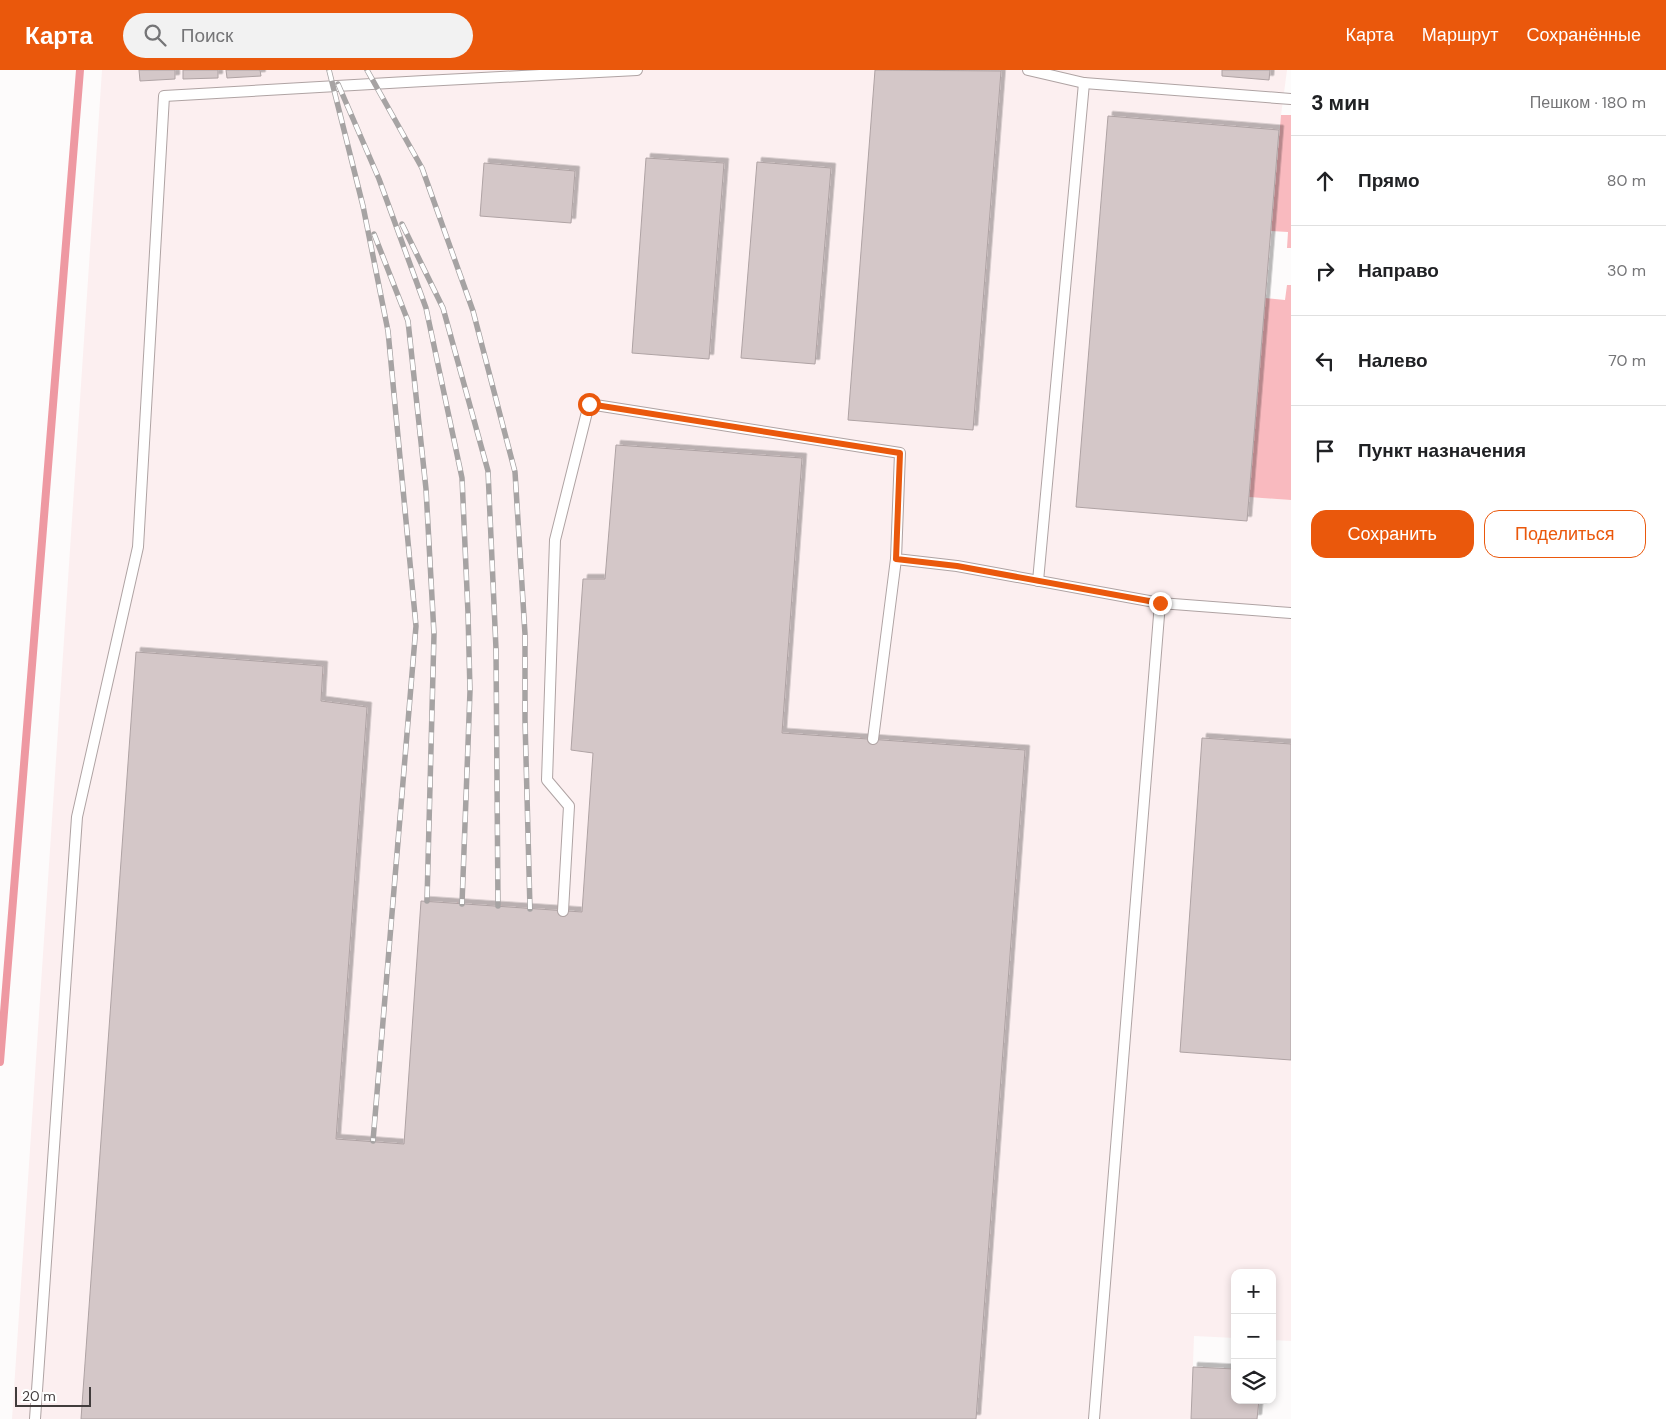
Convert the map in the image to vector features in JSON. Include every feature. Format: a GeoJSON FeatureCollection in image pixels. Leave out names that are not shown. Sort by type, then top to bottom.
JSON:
{"type":"FeatureCollection","features":[{"type":"Feature","properties":{"kind":"lane"},"geometry":{"type":"LineString","coordinates":[[34,1419],[77,817],[138,547],[164,96],[637,70]]}},
{"type":"Feature","properties":{"kind":"lane"},"geometry":{"type":"LineString","coordinates":[[1028,70],[1084,83],[1291,100]]}},
{"type":"Feature","properties":{"kind":"lane"},"geometry":{"type":"LineString","coordinates":[[1038,581],[1084,83]]}},
{"type":"Feature","properties":{"kind":"lane"},"geometry":{"type":"LineString","coordinates":[[563,911],[569,806],[547,780],[555,540],[589,404],[900,453],[896,559],[873,739]]}},
{"type":"Feature","properties":{"kind":"lane"},"geometry":{"type":"LineString","coordinates":[[896,559],[957,566],[1160,603],[1291,613]]}},
{"type":"Feature","properties":{"kind":"lane"},"geometry":{"type":"LineString","coordinates":[[1094,1419],[1160,603]]}},
{"type":"Feature","properties":{"kind":"shaded area"},"geometry":{"type":"Polygon","coordinates":[[[102,70],[1287,70],[1279,130],[1249,497],[1291,500],[1291,1341],[1276,1340],[1276,1269],[1231,1269],[1231,1338],[1194,1336],[1191,1419],[12,1419],[102,70]]]}},
{"type":"Feature","properties":{"kind":"shaded area"},"geometry":{"type":"Polygon","coordinates":[[[1281,115],[1291,115],[1291,248],[1287,248],[1288,232],[1271,231],[1281,115]]]}},
{"type":"Feature","properties":{"kind":"shaded area"},"geometry":{"type":"Polygon","coordinates":[[[1287,285],[1291,285],[1291,500],[1249,497],[1265,298],[1285,300],[1287,285]]]}},
{"type":"Feature","properties":{"kind":"building"},"geometry":{"type":"Polygon","coordinates":[[[139,70],[175,70],[175,79],[140,81],[139,70]]]}},
{"type":"Feature","properties":{"kind":"building"},"geometry":{"type":"Polygon","coordinates":[[[183,70],[218,70],[218,78],[183,79],[183,70]]]}},
{"type":"Feature","properties":{"kind":"building"},"geometry":{"type":"Polygon","coordinates":[[[226,70],[260,70],[261,76],[227,78],[226,70]]]}},
{"type":"Feature","properties":{"kind":"building"},"geometry":{"type":"Polygon","coordinates":[[[875,70],[1001,71],[973,430],[848,420],[875,70]]]}},
{"type":"Feature","properties":{"kind":"building"},"geometry":{"type":"Polygon","coordinates":[[[1222,70],[1270,70],[1269,80],[1222,76],[1222,70]]]}},
{"type":"Feature","properties":{"kind":"building"},"geometry":{"type":"Polygon","coordinates":[[[1108,116],[1279,130],[1247,521],[1076,507],[1108,116]]]}},
{"type":"Feature","properties":{"kind":"building"},"geometry":{"type":"Polygon","coordinates":[[[646,158],[724,163],[709,359],[632,353],[646,158]]]}},
{"type":"Feature","properties":{"kind":"building"},"geometry":{"type":"Polygon","coordinates":[[[757,162],[831,168],[815,364],[741,358],[757,162]]]}},
{"type":"Feature","properties":{"kind":"building"},"geometry":{"type":"Polygon","coordinates":[[[484,163],[575,171],[571,223],[480,216],[484,163]]]}},
{"type":"Feature","properties":{"kind":"building"},"geometry":{"type":"Polygon","coordinates":[[[616,445],[802,458],[782,733],[1025,750],[976,1419],[81,1419],[136,652],[323,666],[321,701],[367,707],[336,1139],[404,1144],[421,901],[582,912],[593,753],[571,750],[583,579],[605,579],[616,445]]]}},
{"type":"Feature","properties":{"kind":"building"},"geometry":{"type":"Polygon","coordinates":[[[1202,738],[1291,744],[1291,1060],[1180,1052],[1202,738]]]}},
{"type":"Feature","properties":{"kind":"building"},"geometry":{"type":"Polygon","coordinates":[[[1193,1367],[1231,1369],[1231,1404],[1259,1404],[1257,1419],[1191,1419],[1193,1367]]]}},
{"type":"Feature","properties":{"kind":"waterway"},"geometry":{"type":"LineString","coordinates":[[0,1062],[80,70]]}},
{"type":"Feature","properties":{"kind":"railway"},"geometry":{"type":"LineString","coordinates":[[329,70],[363,206],[388,331],[416,626],[373,1141]]}},
{"type":"Feature","properties":{"kind":"railway"},"geometry":{"type":"LineString","coordinates":[[367,70],[422,168],[473,311],[515,472],[525,634],[525,720],[530,909]]}},
{"type":"Feature","properties":{"kind":"railway"},"geometry":{"type":"LineString","coordinates":[[338,84],[379,179],[426,308],[462,478],[470,691],[462,904]]}},
{"type":"Feature","properties":{"kind":"railway"},"geometry":{"type":"LineString","coordinates":[[402,224],[443,308],[488,471],[496,649],[498,906]]}},
{"type":"Feature","properties":{"kind":"railway"},"geometry":{"type":"LineString","coordinates":[[374,234],[408,321],[426,489],[434,634],[427,901]]}},
{"type":"Feature","properties":{"kind":"route"},"geometry":{"type":"LineString","coordinates":[[589,404],[900,453],[896,559],[957,566],[1160,603]]}}]}
